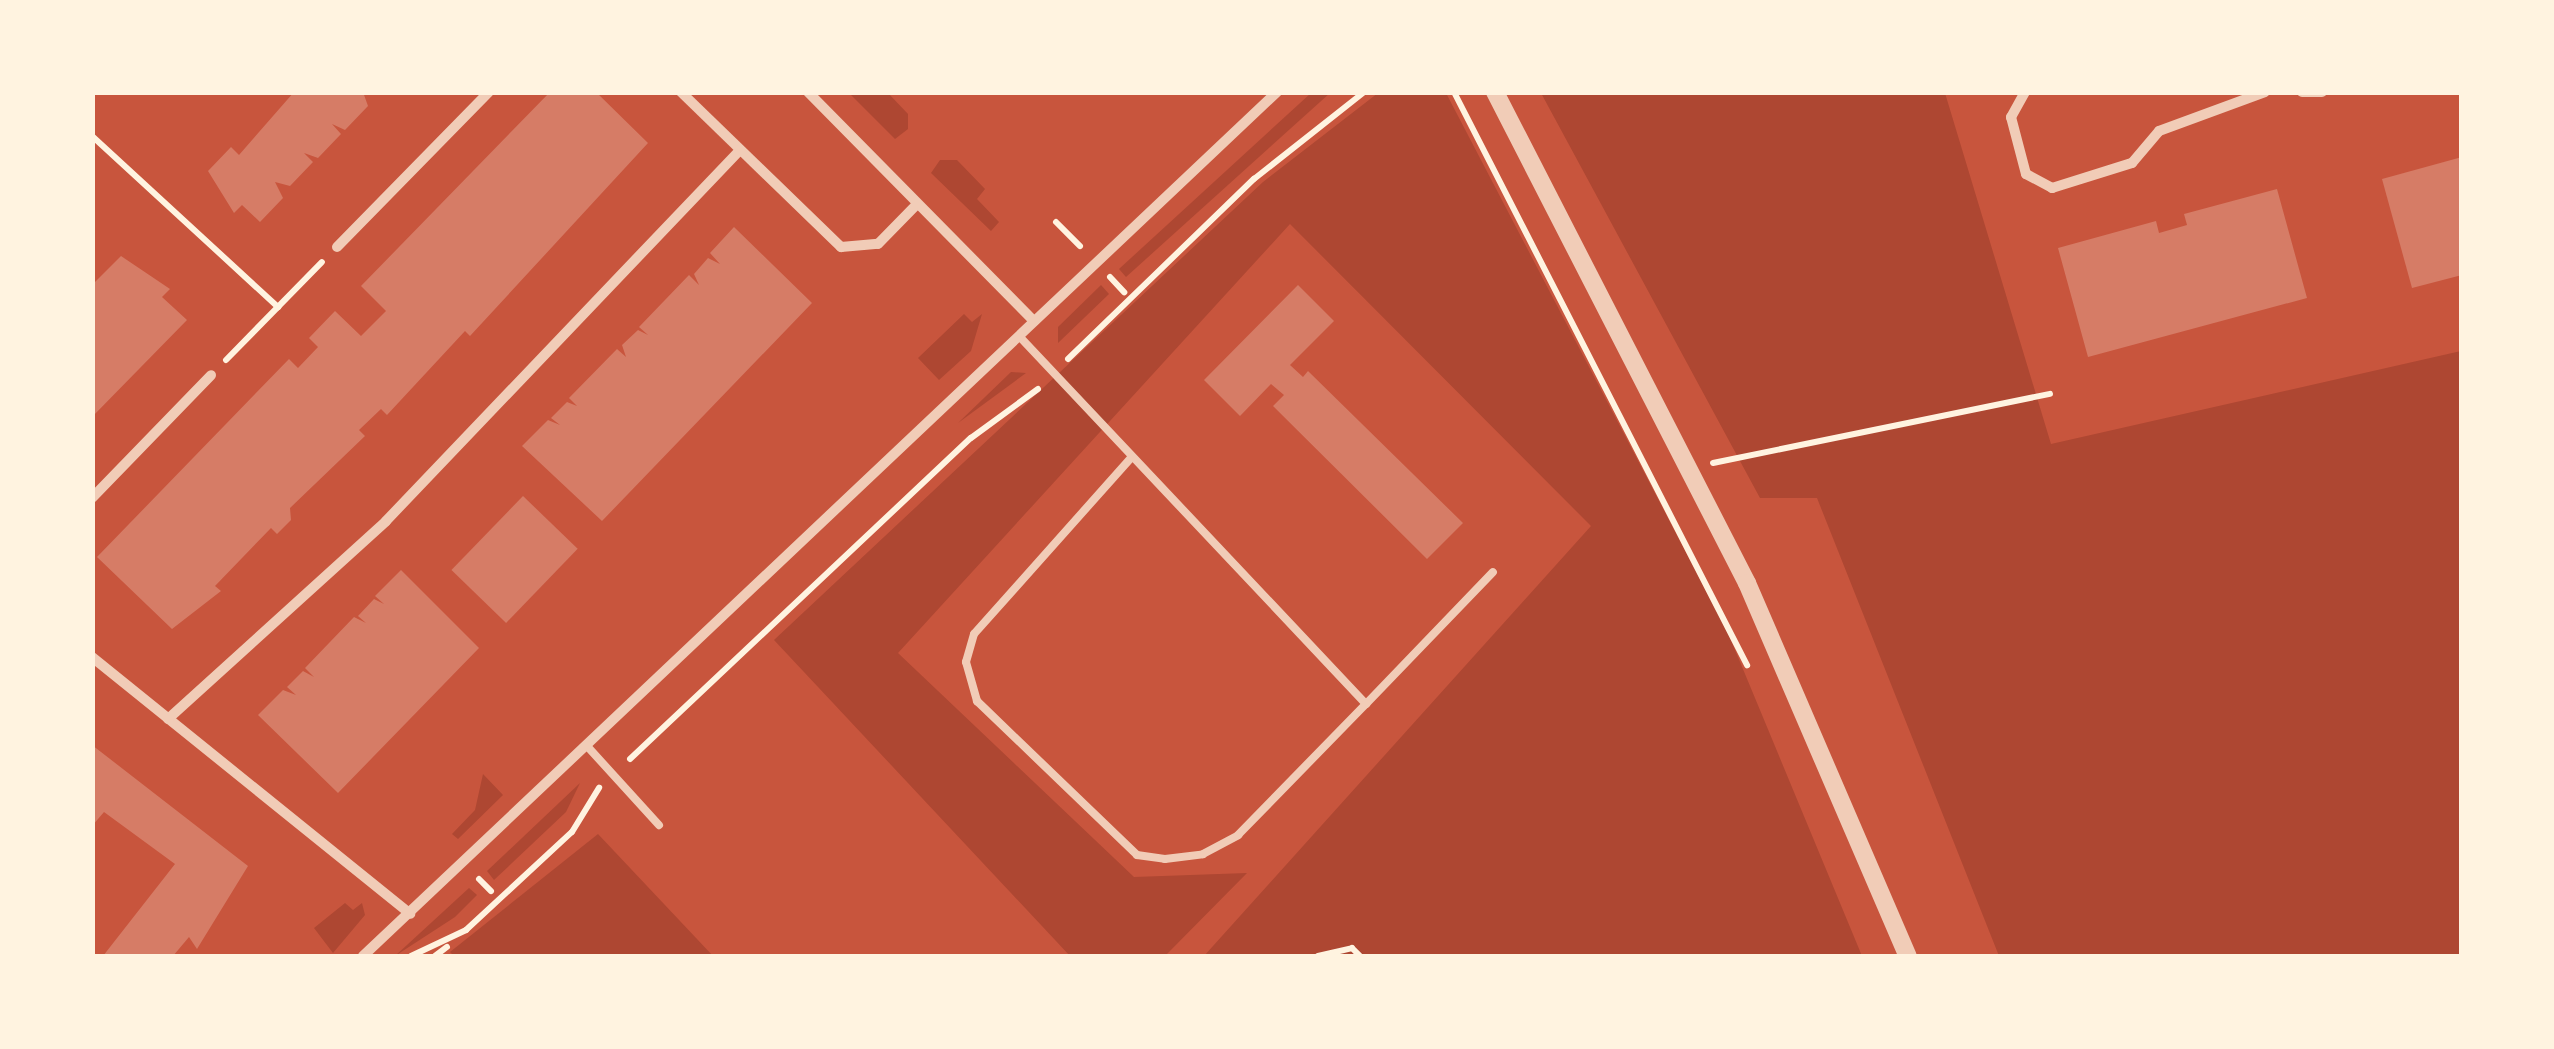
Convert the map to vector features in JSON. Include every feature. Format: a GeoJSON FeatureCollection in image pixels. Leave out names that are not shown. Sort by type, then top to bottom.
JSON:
{"type":"FeatureCollection","features":[{"type":"Feature","properties":{"kind":"street"},"geometry":{"type":"LineString","coordinates":[[337,248],[490,92]]}},
{"type":"Feature","properties":{"kind":"street"},"geometry":{"type":"LineString","coordinates":[[681,92],[842,247],[878,244],[917,204]]}},
{"type":"Feature","properties":{"kind":"street"},"geometry":{"type":"LineString","coordinates":[[808,92],[1034,322]]}},
{"type":"Feature","properties":{"kind":"street"},"geometry":{"type":"LineString","coordinates":[[363,956],[1277,92]]}},
{"type":"Feature","properties":{"kind":"street"},"geometry":{"type":"LineString","coordinates":[[1495,92],[1806,708],[1908,956]]}},
{"type":"Feature","properties":{"kind":"street"},"geometry":{"type":"LineString","coordinates":[[2026,92],[2011,117],[2026,174],[2052,188],[2132,163],[2159,131],[2265,92]]}},
{"type":"Feature","properties":{"kind":"street"},"geometry":{"type":"LineString","coordinates":[[2302,93],[2322,92]]}},
{"type":"Feature","properties":{"kind":"street"},"geometry":{"type":"LineString","coordinates":[[168,718],[386,521],[740,150]]}},
{"type":"Feature","properties":{"kind":"street"},"geometry":{"type":"LineString","coordinates":[[92,498],[211,375]]}},
{"type":"Feature","properties":{"kind":"street"},"geometry":{"type":"LineString","coordinates":[[92,658],[410,914]]}},
{"type":"Feature","properties":{"kind":"lane"},"geometry":{"type":"LineString","coordinates":[[1019,336],[1130,459],[1366,704]]}},
{"type":"Feature","properties":{"kind":"lane"},"geometry":{"type":"LineString","coordinates":[[1130,459],[974,634],[966,662],[977,702],[1136,855],[1165,859],[1203,854],[1238,835],[1493,572]]}},
{"type":"Feature","properties":{"kind":"lane"},"geometry":{"type":"LineString","coordinates":[[586,746],[658,826]]}},
{"type":"Feature","properties":{"kind":"path"},"geometry":{"type":"LineString","coordinates":[[411,956],[466,930],[572,832],[612,775],[971,438],[1013,414],[1254,180],[1364,92]]}},
{"type":"Feature","properties":{"kind":"path"},"geometry":{"type":"LineString","coordinates":[[1454,92],[1750,671]]}},
{"type":"Feature","properties":{"kind":"path"},"geometry":{"type":"LineString","coordinates":[[92,136],[278,307]]}},
{"type":"Feature","properties":{"kind":"path"},"geometry":{"type":"LineString","coordinates":[[1056,222],[1080,246]]}},
{"type":"Feature","properties":{"kind":"path"},"geometry":{"type":"LineString","coordinates":[[211,375],[337,248]]}},
{"type":"Feature","properties":{"kind":"path"},"geometry":{"type":"LineString","coordinates":[[1110,276],[1124,292]]}},
{"type":"Feature","properties":{"kind":"path"},"geometry":{"type":"LineString","coordinates":[[1687,468],[2050,394]]}},
{"type":"Feature","properties":{"kind":"path"},"geometry":{"type":"LineString","coordinates":[[478,878],[491,891]]}},
{"type":"Feature","properties":{"kind":"path"},"geometry":{"type":"LineString","coordinates":[[1318,956],[1352,948],[1360,956]]}},
{"type":"Feature","properties":{"kind":"shaded area"},"geometry":{"type":"Polygon","coordinates":[[[849,93],[888,93],[908,114],[908,129],[895,139],[849,93]]]}},
{"type":"Feature","properties":{"kind":"shaded area"},"geometry":{"type":"Polygon","coordinates":[[[1311,93],[1330,93],[1126,277],[1119,269],[1311,93]]]}},
{"type":"Feature","properties":{"kind":"shaded area"},"geometry":{"type":"Polygon","coordinates":[[[1378,93],[1446,93],[1728,633],[1862,956],[1204,956],[1591,526],[1290,224],[898,653],[1134,877],[1247,873],[1165,956],[1070,956],[774,640],[1263,182],[1378,93]]]}},
{"type":"Feature","properties":{"kind":"shaded area"},"geometry":{"type":"Polygon","coordinates":[[[1541,93],[1945,93],[2051,444],[2461,351],[2461,956],[1999,956],[1817,498],[1760,498],[1541,93]]]}},
{"type":"Feature","properties":{"kind":"shaded area"},"geometry":{"type":"Polygon","coordinates":[[[940,160],[957,160],[985,189],[977,199],[999,222],[991,231],[931,173],[940,160]]]}},
{"type":"Feature","properties":{"kind":"shaded area"},"geometry":{"type":"Polygon","coordinates":[[[1101,285],[1109,294],[1058,343],[1058,327],[1101,285]]]}},
{"type":"Feature","properties":{"kind":"shaded area"},"geometry":{"type":"Polygon","coordinates":[[[964,314],[972,322],[982,314],[971,351],[939,380],[918,358],[964,314]]]}},
{"type":"Feature","properties":{"kind":"shaded area"},"geometry":{"type":"Polygon","coordinates":[[[1011,372],[1026,373],[958,423],[1011,372]]]}},
{"type":"Feature","properties":{"kind":"shaded area"},"geometry":{"type":"Polygon","coordinates":[[[483,774],[503,795],[458,839],[452,834],[475,810],[483,774]]]}},
{"type":"Feature","properties":{"kind":"shaded area"},"geometry":{"type":"Polygon","coordinates":[[[580,783],[566,812],[494,880],[487,871],[580,783]]]}},
{"type":"Feature","properties":{"kind":"shaded area"},"geometry":{"type":"Polygon","coordinates":[[[598,834],[713,956],[454,956],[450,952],[598,834]]]}},
{"type":"Feature","properties":{"kind":"shaded area"},"geometry":{"type":"Polygon","coordinates":[[[469,888],[477,895],[455,917],[395,956],[469,888]]]}},
{"type":"Feature","properties":{"kind":"shaded area"},"geometry":{"type":"Polygon","coordinates":[[[345,903],[353,910],[362,903],[365,915],[333,953],[314,928],[345,903]]]}},
{"type":"Feature","properties":{"kind":"building"},"geometry":{"type":"Polygon","coordinates":[[[294,92],[363,92],[368,106],[345,130],[332,124],[341,134],[318,158],[304,153],[313,162],[290,186],[275,182],[283,198],[260,222],[242,205],[234,213],[208,171],[231,147],[239,155],[294,92]]]}},
{"type":"Feature","properties":{"kind":"building"},"geometry":{"type":"Polygon","coordinates":[[[550,92],[596,92],[648,143],[470,336],[465,331],[387,415],[381,409],[359,430],[365,436],[290,508],[291,520],[277,534],[271,528],[215,586],[221,591],[172,629],[97,557],[289,359],[298,368],[318,347],[309,338],[335,311],[361,336],[386,311],[361,286],[550,92]]]}},
{"type":"Feature","properties":{"kind":"building"},"geometry":{"type":"Polygon","coordinates":[[[2462,157],[2462,275],[2412,288],[2382,179],[2462,157]]]}},
{"type":"Feature","properties":{"kind":"building"},"geometry":{"type":"Polygon","coordinates":[[[2277,189],[2307,298],[2088,357],[2058,248],[2156,221],[2159,233],[2187,225],[2184,214],[2277,189]]]}},
{"type":"Feature","properties":{"kind":"building"},"geometry":{"type":"Polygon","coordinates":[[[734,227],[812,303],[602,521],[522,446],[548,420],[560,425],[551,418],[567,402],[577,406],[569,398],[617,349],[626,357],[622,345],[638,330],[648,335],[639,327],[689,275],[699,285],[694,274],[708,258],[720,264],[710,253],[734,227]]]}},
{"type":"Feature","properties":{"kind":"building"},"geometry":{"type":"Polygon","coordinates":[[[121,256],[170,289],[162,297],[187,320],[92,417],[92,285],[121,256]]]}},
{"type":"Feature","properties":{"kind":"building"},"geometry":{"type":"Polygon","coordinates":[[[1298,285],[1334,321],[1290,365],[1303,377],[1308,371],[1463,523],[1427,559],[1273,406],[1284,395],[1271,384],[1240,416],[1204,380],[1298,285]]]}},
{"type":"Feature","properties":{"kind":"building"},"geometry":{"type":"Polygon","coordinates":[[[523,496],[578,549],[506,623],[451,570],[523,496]]]}},
{"type":"Feature","properties":{"kind":"building"},"geometry":{"type":"Polygon","coordinates":[[[401,570],[479,648],[338,793],[258,715],[283,690],[296,695],[287,687],[303,671],[314,677],[305,668],[354,617],[366,623],[358,616],[374,599],[384,604],[375,596],[401,570]]]}},
{"type":"Feature","properties":{"kind":"building"},"geometry":{"type":"Polygon","coordinates":[[[92,745],[248,866],[197,949],[189,937],[173,956],[103,956],[175,864],[104,812],[92,826],[92,745]]]}}]}
